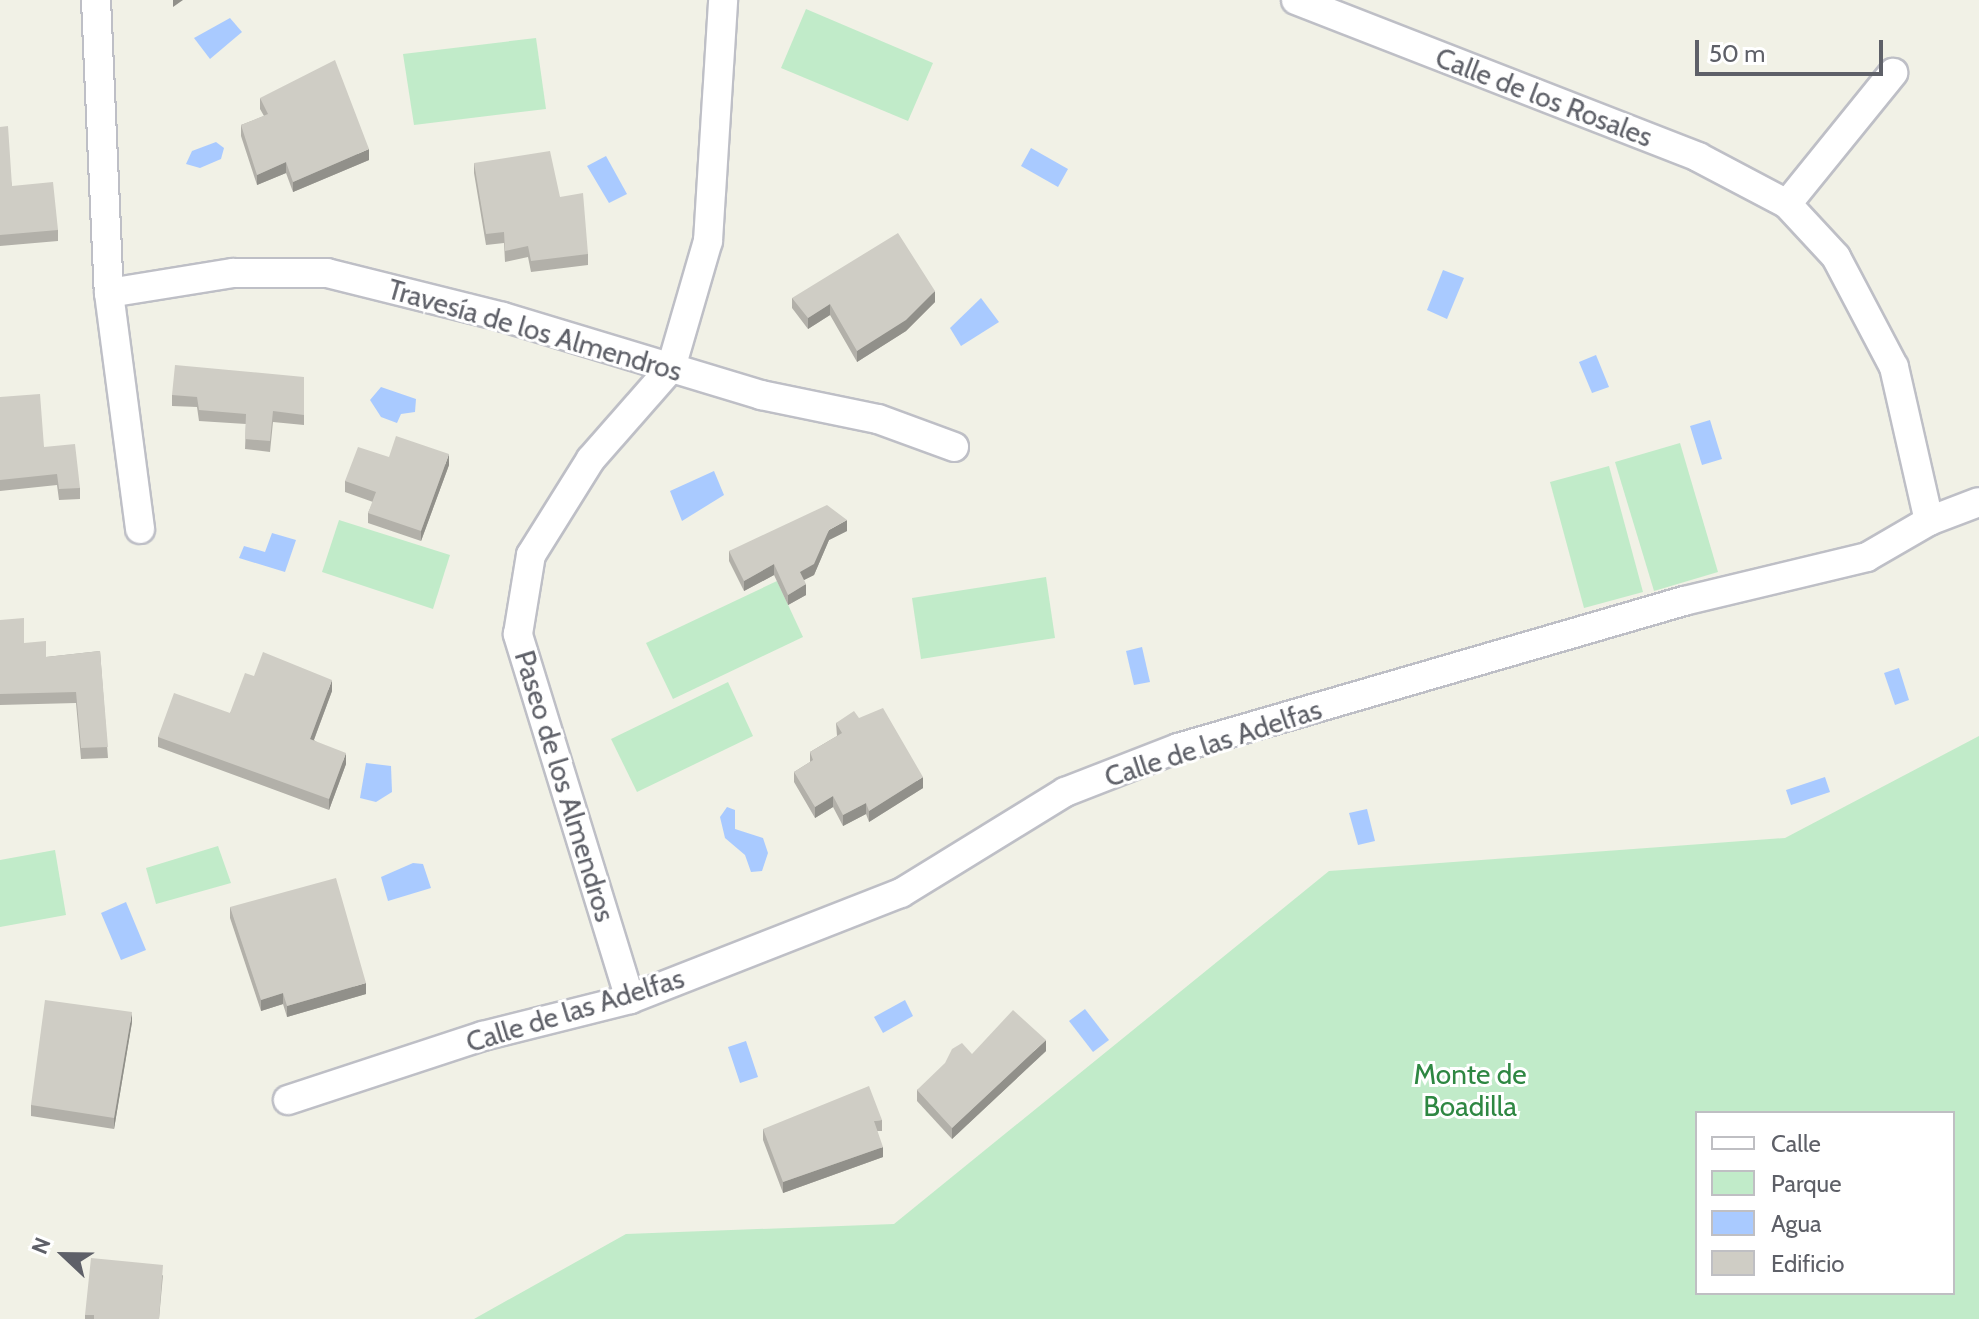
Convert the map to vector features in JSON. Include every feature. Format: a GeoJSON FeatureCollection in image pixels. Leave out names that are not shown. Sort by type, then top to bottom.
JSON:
{"type":"FeatureCollection","features":[{"type":"Feature","properties":{"kind":"street"},"geometry":{"type":"LineString","coordinates":[[96,0],[109,293],[140,529]]}},
{"type":"Feature","properties":{"kind":"street","name":"Paseo de los Almendros"},"geometry":{"type":"LineString","coordinates":[[630,999],[518,634],[531,555],[591,459],[671,368],[708,241],[723,0]]}},
{"type":"Feature","properties":{"kind":"street","name":"Calle de los Rosales"},"geometry":{"type":"LineString","coordinates":[[1296,0],[1698,157],[1787,204],[1836,257],[1894,367],[1929,521]]}},
{"type":"Feature","properties":{"kind":"street"},"geometry":{"type":"LineString","coordinates":[[1787,204],[1893,73]]}},
{"type":"Feature","properties":{"kind":"street","name":"Travesía de los Almendros"},"geometry":{"type":"LineString","coordinates":[[109,293],[233,273],[327,273],[503,317],[761,395],[878,419],[954,447]]}},
{"type":"Feature","properties":{"kind":"street","name":"Calle de las Adelfas"},"geometry":{"type":"LineString","coordinates":[[288,1100],[483,1036],[630,999],[901,893],[1065,792],[1178,748],[1684,601],[1867,557],[1929,521],[1979,502]]}},
{"type":"Feature","properties":{"kind":"green space"},"geometry":{"type":"Polygon","coordinates":[[[806,9],[933,63],[908,121],[781,68],[806,9]]]}},
{"type":"Feature","properties":{"kind":"green space"},"geometry":{"type":"Polygon","coordinates":[[[536,38],[546,109],[414,125],[403,54],[536,38]]]}},
{"type":"Feature","properties":{"kind":"green space"},"geometry":{"type":"Polygon","coordinates":[[[1680,443],[1718,572],[1654,591],[1615,462],[1680,443]]]}},
{"type":"Feature","properties":{"kind":"green space"},"geometry":{"type":"Polygon","coordinates":[[[1609,466],[1643,592],[1584,608],[1550,482],[1609,466]]]}},
{"type":"Feature","properties":{"kind":"green space"},"geometry":{"type":"Polygon","coordinates":[[[339,520],[450,555],[433,609],[322,572],[339,520]]]}},
{"type":"Feature","properties":{"kind":"green space"},"geometry":{"type":"Polygon","coordinates":[[[1046,577],[1055,638],[921,659],[912,598],[1046,577]]]}},
{"type":"Feature","properties":{"kind":"green space"},"geometry":{"type":"Polygon","coordinates":[[[777,581],[803,637],[673,699],[646,643],[777,581]]]}},
{"type":"Feature","properties":{"kind":"green space"},"geometry":{"type":"Polygon","coordinates":[[[728,682],[753,736],[637,792],[611,739],[728,682]]]}},
{"type":"Feature","properties":{"kind":"green space","name":"Monte de Boadilla"},"geometry":{"type":"Polygon","coordinates":[[[1979,736],[1979,1319],[474,1319],[626,1234],[894,1224],[1329,871],[1785,838],[1979,736]]]}},
{"type":"Feature","properties":{"kind":"green space"},"geometry":{"type":"Polygon","coordinates":[[[218,846],[231,883],[156,904],[146,868],[218,846]]]}},
{"type":"Feature","properties":{"kind":"green space"},"geometry":{"type":"Polygon","coordinates":[[[55,850],[66,915],[0,927],[0,860],[55,850]]]}},
{"type":"Feature","properties":{"kind":"water"},"geometry":{"type":"Polygon","coordinates":[[[230,18],[242,32],[210,59],[194,38],[230,18]]]}},
{"type":"Feature","properties":{"kind":"water"},"geometry":{"type":"Polygon","coordinates":[[[216,142],[224,148],[221,159],[200,168],[186,164],[192,151],[216,142]]]}},
{"type":"Feature","properties":{"kind":"water"},"geometry":{"type":"Polygon","coordinates":[[[1031,148],[1068,169],[1058,187],[1021,166],[1031,148]]]}},
{"type":"Feature","properties":{"kind":"water"},"geometry":{"type":"Polygon","coordinates":[[[606,156],[627,194],[609,203],[587,166],[606,156]]]}},
{"type":"Feature","properties":{"kind":"water"},"geometry":{"type":"Polygon","coordinates":[[[1443,270],[1464,278],[1447,319],[1427,310],[1443,270]]]}},
{"type":"Feature","properties":{"kind":"water"},"geometry":{"type":"Polygon","coordinates":[[[981,298],[999,322],[961,346],[950,328],[981,298]]]}},
{"type":"Feature","properties":{"kind":"water"},"geometry":{"type":"Polygon","coordinates":[[[1596,355],[1609,387],[1592,393],[1579,362],[1596,355]]]}},
{"type":"Feature","properties":{"kind":"water"},"geometry":{"type":"Polygon","coordinates":[[[381,387],[416,399],[415,412],[401,414],[397,423],[381,417],[370,400],[381,387]]]}},
{"type":"Feature","properties":{"kind":"water"},"geometry":{"type":"Polygon","coordinates":[[[1710,420],[1722,459],[1702,465],[1690,426],[1710,420]]]}},
{"type":"Feature","properties":{"kind":"water"},"geometry":{"type":"Polygon","coordinates":[[[714,471],[724,495],[682,521],[670,491],[714,471]]]}},
{"type":"Feature","properties":{"kind":"water"},"geometry":{"type":"Polygon","coordinates":[[[272,533],[296,540],[285,572],[239,558],[244,546],[265,552],[272,533]]]}},
{"type":"Feature","properties":{"kind":"water"},"geometry":{"type":"Polygon","coordinates":[[[1142,647],[1150,682],[1134,685],[1126,651],[1142,647]]]}},
{"type":"Feature","properties":{"kind":"water"},"geometry":{"type":"Polygon","coordinates":[[[1899,668],[1909,700],[1895,705],[1884,673],[1899,668]]]}},
{"type":"Feature","properties":{"kind":"water"},"geometry":{"type":"Polygon","coordinates":[[[366,763],[391,766],[392,792],[376,802],[360,798],[366,763]]]}},
{"type":"Feature","properties":{"kind":"water"},"geometry":{"type":"Polygon","coordinates":[[[1825,777],[1830,792],[1791,805],[1786,790],[1825,777]]]}},
{"type":"Feature","properties":{"kind":"water"},"geometry":{"type":"Polygon","coordinates":[[[727,807],[735,810],[735,829],[763,838],[768,853],[762,871],[751,872],[745,855],[725,838],[720,817],[727,807]]]}},
{"type":"Feature","properties":{"kind":"water"},"geometry":{"type":"Polygon","coordinates":[[[1367,809],[1375,841],[1358,845],[1349,813],[1367,809]]]}},
{"type":"Feature","properties":{"kind":"water"},"geometry":{"type":"Polygon","coordinates":[[[413,863],[423,864],[431,888],[388,901],[381,877],[413,863]]]}},
{"type":"Feature","properties":{"kind":"water"},"geometry":{"type":"Polygon","coordinates":[[[126,902],[146,950],[121,960],[101,913],[126,902]]]}},
{"type":"Feature","properties":{"kind":"water"},"geometry":{"type":"Polygon","coordinates":[[[905,1000],[913,1016],[883,1033],[874,1017],[905,1000]]]}},
{"type":"Feature","properties":{"kind":"water"},"geometry":{"type":"Polygon","coordinates":[[[1085,1009],[1109,1040],[1093,1052],[1069,1021],[1085,1009]]]}},
{"type":"Feature","properties":{"kind":"water"},"geometry":{"type":"Polygon","coordinates":[[[746,1041],[758,1077],[740,1083],[728,1047],[746,1041]]]}},
{"type":"Feature","properties":{"kind":"building"},"geometry":{"type":"Polygon","coordinates":[[[335,60],[369,149],[293,182],[286,162],[257,175],[241,125],[268,114],[260,98],[335,60]]]}},
{"type":"Feature","properties":{"kind":"building"},"geometry":{"type":"Polygon","coordinates":[[[8,126],[12,186],[53,182],[58,230],[0,235],[0,127],[8,126]]]}},
{"type":"Feature","properties":{"kind":"building"},"geometry":{"type":"Polygon","coordinates":[[[550,151],[560,197],[583,193],[588,254],[531,261],[528,246],[505,251],[504,232],[486,234],[474,163],[550,151]]]}},
{"type":"Feature","properties":{"kind":"building"},"geometry":{"type":"Polygon","coordinates":[[[898,233],[935,291],[906,320],[857,351],[830,304],[808,318],[792,298],[898,233]]]}},
{"type":"Feature","properties":{"kind":"building"},"geometry":{"type":"Polygon","coordinates":[[[175,365],[304,377],[304,415],[273,411],[270,441],[245,439],[246,414],[199,410],[197,397],[172,395],[175,365]]]}},
{"type":"Feature","properties":{"kind":"building"},"geometry":{"type":"Polygon","coordinates":[[[40,394],[44,447],[75,444],[80,488],[59,489],[57,474],[0,480],[0,397],[40,394]]]}},
{"type":"Feature","properties":{"kind":"building"},"geometry":{"type":"Polygon","coordinates":[[[396,436],[449,454],[421,531],[368,513],[376,492],[345,481],[358,447],[389,457],[396,436]]]}},
{"type":"Feature","properties":{"kind":"building"},"geometry":{"type":"Polygon","coordinates":[[[827,505],[847,520],[829,530],[814,564],[800,572],[806,584],[788,595],[774,564],[744,581],[729,551],[827,505]]]}},
{"type":"Feature","properties":{"kind":"building"},"geometry":{"type":"Polygon","coordinates":[[[24,618],[24,643],[46,641],[46,657],[100,651],[108,747],[81,748],[76,692],[0,694],[0,620],[24,618]]]}},
{"type":"Feature","properties":{"kind":"building"},"geometry":{"type":"Polygon","coordinates":[[[263,652],[332,680],[310,739],[346,753],[329,799],[158,737],[174,693],[230,713],[245,673],[254,676],[263,652]]]}},
{"type":"Feature","properties":{"kind":"building"},"geometry":{"type":"Polygon","coordinates":[[[883,708],[923,777],[869,811],[866,803],[843,815],[833,796],[815,807],[794,772],[813,760],[810,752],[842,733],[836,723],[854,711],[859,718],[883,708]]]}},
{"type":"Feature","properties":{"kind":"building"},"geometry":{"type":"Polygon","coordinates":[[[336,878],[366,983],[287,1006],[283,993],[261,1000],[230,907],[336,878]]]}},
{"type":"Feature","properties":{"kind":"building"},"geometry":{"type":"Polygon","coordinates":[[[45,1000],[132,1012],[114,1118],[31,1105],[45,1000]]]}},
{"type":"Feature","properties":{"kind":"building"},"geometry":{"type":"Polygon","coordinates":[[[1013,1010],[1046,1040],[952,1128],[917,1090],[945,1063],[952,1049],[962,1043],[972,1054],[1013,1010]]]}},
{"type":"Feature","properties":{"kind":"building"},"geometry":{"type":"Polygon","coordinates":[[[869,1086],[882,1120],[874,1121],[883,1147],[783,1182],[763,1129],[869,1086]]]}},
{"type":"Feature","properties":{"kind":"building"},"geometry":{"type":"Polygon","coordinates":[[[91,1258],[163,1265],[159,1319],[94,1319],[94,1315],[85,1315],[91,1258]]]}}]}
